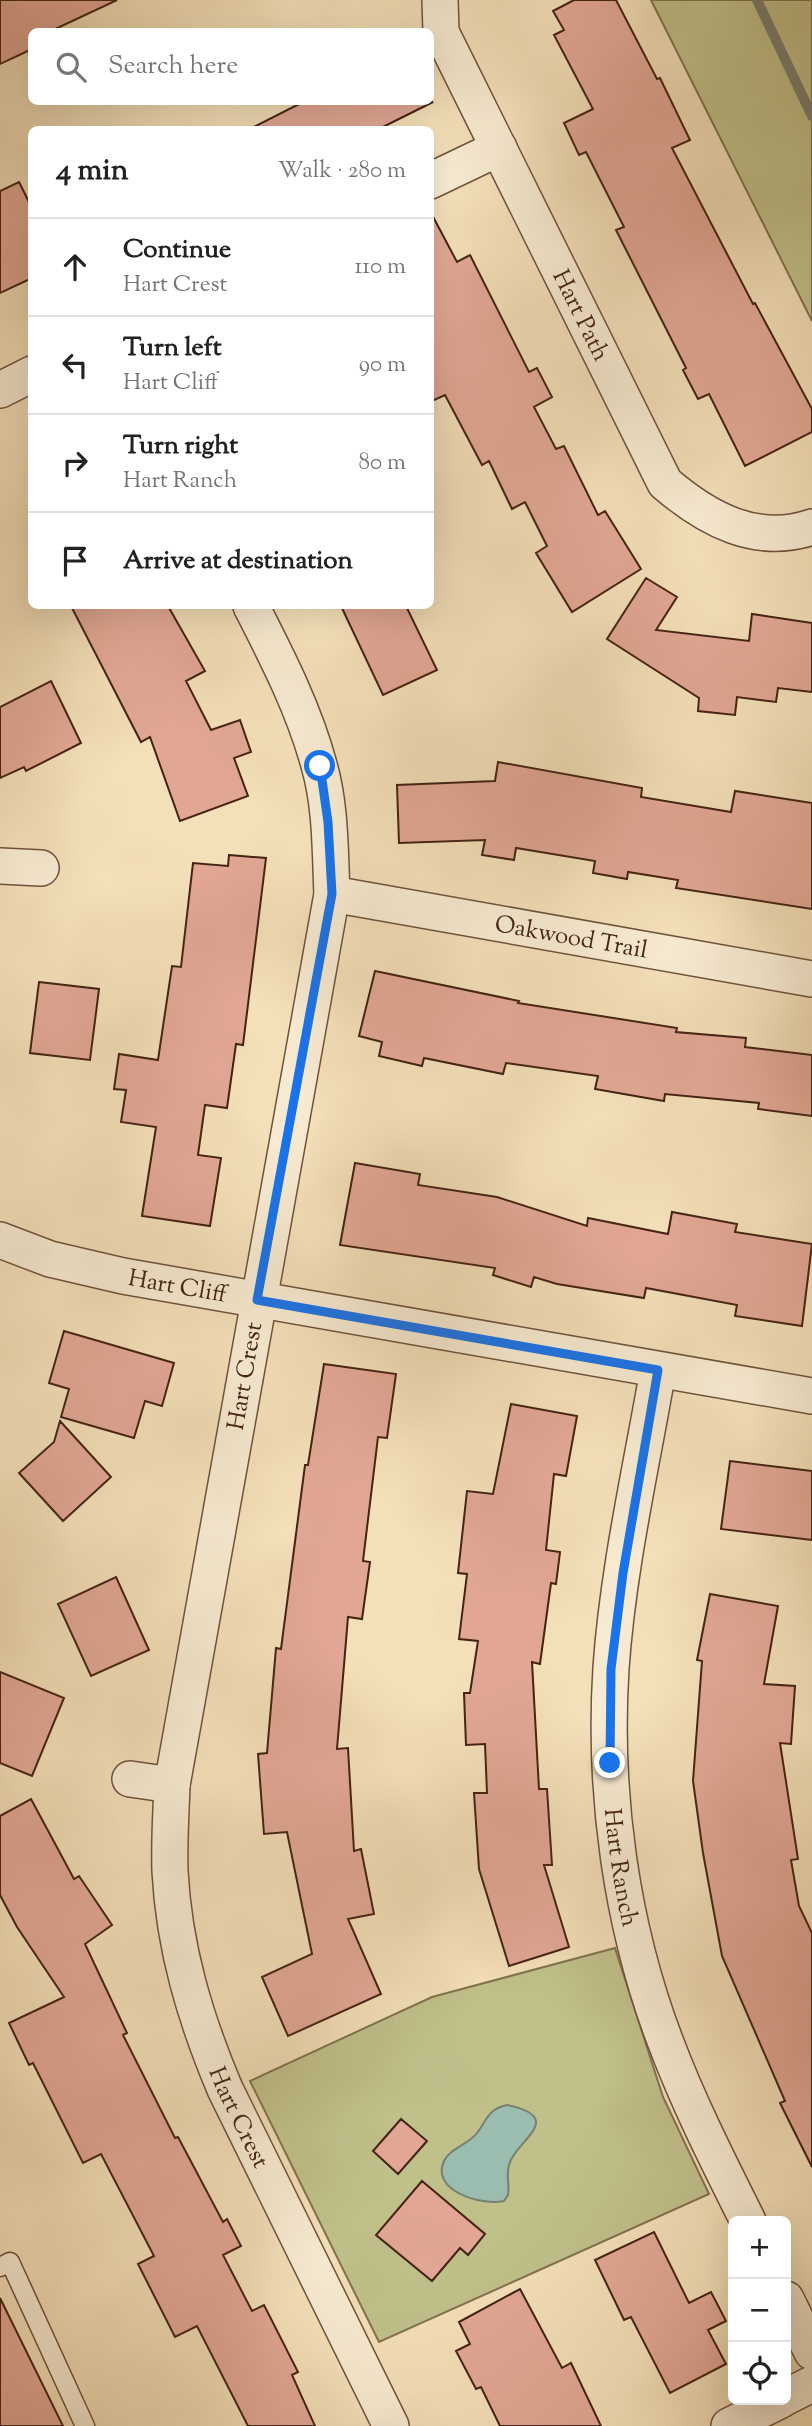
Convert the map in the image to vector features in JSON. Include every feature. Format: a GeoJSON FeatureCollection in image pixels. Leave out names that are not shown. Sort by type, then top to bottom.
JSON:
{"type":"FeatureCollection","features":[{"type":"Feature","properties":{"kind":"street","name":"Hart Path"},"geometry":{"type":"LineString","coordinates":[[440,0],[442,32],[665,483],[696,509],[718,521],[757,531],[800,531],[812,527]]}},
{"type":"Feature","properties":{"kind":"street"},"geometry":{"type":"LineString","coordinates":[[434,179],[499,148]]}},
{"type":"Feature","properties":{"kind":"street"},"geometry":{"type":"LineString","coordinates":[[0,390],[28,376]]}},
{"type":"Feature","properties":{"kind":"street","name":"Hart Crest"},"geometry":{"type":"LineString","coordinates":[[252,609],[288,680],[320,766],[328,822],[332,894],[172,1785],[170,1869],[175,1926],[186,1982],[203,2036],[225,2089],[391,2426]]}},
{"type":"Feature","properties":{"kind":"street"},"geometry":{"type":"LineString","coordinates":[[0,866],[41,867]]}},
{"type":"Feature","properties":{"kind":"street","name":"Oakwood Trail"},"geometry":{"type":"LineString","coordinates":[[332,894],[812,979]]}},
{"type":"Feature","properties":{"kind":"street","name":"Hart Cliff"},"geometry":{"type":"LineString","coordinates":[[0,1241],[50,1259],[257,1300],[812,1396]]}},
{"type":"Feature","properties":{"kind":"street","name":"Hart Ranch"},"geometry":{"type":"LineString","coordinates":[[658,1370],[623,1573],[611,1669],[610,1763],[619,1858],[637,1952],[665,2042],[703,2130],[746,2216]]}},
{"type":"Feature","properties":{"kind":"street"},"geometry":{"type":"LineString","coordinates":[[130,1779],[172,1785]]}},
{"type":"Feature","properties":{"kind":"street"},"geometry":{"type":"LineString","coordinates":[[791,2309],[812,2352]]}},
{"type":"Feature","properties":{"kind":"street"},"geometry":{"type":"LineString","coordinates":[[791,2394],[812,2384]]}},
{"type":"Feature","properties":{"kind":"street"},"geometry":{"type":"LineString","coordinates":[[729,2426],[771,2405]]}},
{"type":"Feature","properties":{"kind":"lane"},"geometry":{"type":"LineString","coordinates":[[0,2267],[10,2262],[85,2426]]}},
{"type":"Feature","properties":{"kind":"green space"},"geometry":{"type":"Polygon","coordinates":[[[651,0],[812,0],[812,321],[651,0]]]}},
{"type":"Feature","properties":{"kind":"green space"},"geometry":{"type":"Polygon","coordinates":[[[615,1948],[663,2097],[709,2194],[379,2342],[250,2081],[432,1997],[615,1948]]]}},
{"type":"Feature","properties":{"kind":"shaded area"},"geometry":{"type":"Polygon","coordinates":[[[507,2105],[524,2110],[533,2116],[536,2123],[534,2130],[510,2162],[508,2195],[504,2201],[495,2202],[460,2194],[444,2181],[444,2161],[450,2153],[477,2133],[492,2112],[507,2105]]]}},
{"type":"Feature","properties":{"kind":"building"},"geometry":{"type":"Polygon","coordinates":[[[0,0],[117,0],[58,28],[28,28],[28,51],[0,64],[0,0]]]}},
{"type":"Feature","properties":{"kind":"building"},"geometry":{"type":"Polygon","coordinates":[[[574,0],[616,0],[657,79],[660,78],[690,140],[672,148],[753,304],[755,303],[812,409],[812,432],[745,466],[709,394],[698,399],[683,370],[686,368],[616,230],[624,227],[586,152],[579,155],[564,123],[593,109],[554,35],[564,30],[553,11],[574,0]]]}},
{"type":"Feature","properties":{"kind":"building"},"geometry":{"type":"Polygon","coordinates":[[[297,105],[427,105],[385,126],[256,126],[297,105]]]}},
{"type":"Feature","properties":{"kind":"building"},"geometry":{"type":"Polygon","coordinates":[[[19,182],[28,200],[28,280],[0,293],[0,191],[19,182]]]}},
{"type":"Feature","properties":{"kind":"building"},"geometry":{"type":"Polygon","coordinates":[[[434,219],[457,262],[470,255],[529,372],[537,368],[552,397],[534,407],[556,449],[564,446],[598,515],[605,511],[641,569],[572,612],[536,553],[547,546],[525,502],[512,509],[489,461],[482,465],[445,395],[434,400],[434,219]]]}},
{"type":"Feature","properties":{"kind":"building"},"geometry":{"type":"Polygon","coordinates":[[[646,578],[677,597],[656,630],[749,641],[752,614],[812,623],[812,692],[778,688],[776,702],[737,697],[735,715],[698,711],[699,698],[607,639],[646,578]]]}},
{"type":"Feature","properties":{"kind":"building"},"geometry":{"type":"Polygon","coordinates":[[[73,609],[170,609],[205,671],[186,681],[211,730],[240,720],[251,752],[234,758],[248,796],[180,821],[150,737],[141,742],[73,609]]]}},
{"type":"Feature","properties":{"kind":"building"},"geometry":{"type":"Polygon","coordinates":[[[342,609],[407,609],[437,670],[383,695],[342,609]]]}},
{"type":"Feature","properties":{"kind":"building"},"geometry":{"type":"Polygon","coordinates":[[[51,681],[81,743],[26,771],[24,767],[0,778],[0,707],[51,681]]]}},
{"type":"Feature","properties":{"kind":"building"},"geometry":{"type":"Polygon","coordinates":[[[498,762],[642,788],[641,797],[731,812],[735,791],[812,803],[812,909],[676,888],[678,880],[628,872],[627,879],[593,873],[595,861],[516,848],[514,860],[482,855],[485,840],[399,843],[397,785],[495,781],[498,762]]]}},
{"type":"Feature","properties":{"kind":"building"},"geometry":{"type":"Polygon","coordinates":[[[229,855],[266,858],[243,1045],[236,1044],[227,1108],[205,1105],[198,1155],[221,1158],[210,1226],[142,1216],[156,1127],[121,1122],[126,1090],[114,1089],[119,1054],[158,1060],[172,966],[181,967],[193,863],[228,866],[229,855]]]}},
{"type":"Feature","properties":{"kind":"building"},"geometry":{"type":"Polygon","coordinates":[[[375,971],[519,1001],[518,1003],[677,1028],[676,1032],[746,1038],[745,1047],[812,1055],[812,1116],[758,1109],[759,1103],[665,1094],[664,1101],[595,1089],[598,1076],[506,1063],[503,1074],[424,1058],[422,1066],[379,1056],[382,1042],[359,1036],[375,971]]]}},
{"type":"Feature","properties":{"kind":"building"},"geometry":{"type":"Polygon","coordinates":[[[39,982],[99,989],[90,1060],[30,1053],[39,982]]]}},
{"type":"Feature","properties":{"kind":"building"},"geometry":{"type":"Polygon","coordinates":[[[355,1163],[420,1174],[418,1185],[497,1197],[587,1226],[588,1218],[668,1234],[672,1212],[737,1224],[735,1232],[812,1244],[802,1326],[735,1316],[737,1305],[646,1288],[644,1298],[557,1284],[534,1277],[531,1287],[493,1275],[495,1268],[340,1245],[355,1163]]]}},
{"type":"Feature","properties":{"kind":"building"},"geometry":{"type":"Polygon","coordinates":[[[64,1331],[174,1363],[162,1406],[145,1401],[134,1438],[61,1417],[69,1389],[49,1383],[64,1331]]]}},
{"type":"Feature","properties":{"kind":"building"},"geometry":{"type":"Polygon","coordinates":[[[324,1364],[396,1374],[387,1438],[378,1437],[363,1561],[370,1562],[362,1619],[348,1617],[337,1749],[348,1748],[354,1851],[361,1849],[374,1914],[348,1919],[381,1994],[288,2036],[262,1977],[312,1954],[287,1832],[264,1834],[258,1754],[267,1753],[276,1648],[281,1649],[305,1465],[308,1465],[324,1364]]]}},
{"type":"Feature","properties":{"kind":"building"},"geometry":{"type":"Polygon","coordinates":[[[511,1404],[577,1416],[566,1476],[554,1474],[546,1550],[560,1552],[556,1584],[551,1583],[540,1664],[532,1662],[539,1789],[547,1789],[552,1865],[544,1865],[569,1947],[509,1966],[479,1869],[474,1793],[487,1793],[485,1744],[466,1745],[464,1693],[470,1693],[478,1641],[459,1639],[467,1574],[458,1573],[467,1491],[493,1494],[511,1404]]]}},
{"type":"Feature","properties":{"kind":"building"},"geometry":{"type":"Polygon","coordinates":[[[60,1421],[111,1477],[63,1521],[19,1473],[54,1442],[60,1421]]]}},
{"type":"Feature","properties":{"kind":"building"},"geometry":{"type":"Polygon","coordinates":[[[730,1461],[812,1471],[812,1540],[721,1529],[730,1461]]]}},
{"type":"Feature","properties":{"kind":"building"},"geometry":{"type":"Polygon","coordinates":[[[116,1577],[149,1650],[91,1676],[58,1604],[116,1577]]]}},
{"type":"Feature","properties":{"kind":"building"},"geometry":{"type":"Polygon","coordinates":[[[710,1594],[778,1606],[764,1684],[795,1686],[791,1744],[780,1743],[798,1859],[791,1860],[799,1906],[812,1933],[812,2167],[780,2103],[785,2101],[722,1956],[703,1853],[693,1781],[702,1661],[697,1660],[710,1594]]]}},
{"type":"Feature","properties":{"kind":"building"},"geometry":{"type":"Polygon","coordinates":[[[0,1672],[64,1698],[32,1776],[0,1763],[0,1672]]]}},
{"type":"Feature","properties":{"kind":"building"},"geometry":{"type":"Polygon","coordinates":[[[31,1799],[74,1879],[79,1876],[112,1925],[85,1944],[127,2033],[123,2035],[175,2138],[178,2137],[223,2222],[227,2219],[241,2246],[223,2255],[252,2311],[264,2305],[298,2372],[292,2375],[315,2426],[248,2426],[197,2326],[175,2337],[138,2264],[154,2256],[101,2154],[83,2163],[33,2063],[29,2065],[9,2023],[64,1997],[17,1927],[0,1895],[0,1816],[31,1799]]]}},
{"type":"Feature","properties":{"kind":"building"},"geometry":{"type":"Polygon","coordinates":[[[401,2119],[427,2141],[398,2174],[373,2151],[401,2119]]]}},
{"type":"Feature","properties":{"kind":"building"},"geometry":{"type":"Polygon","coordinates":[[[422,2181],[485,2234],[468,2255],[460,2248],[432,2281],[376,2235],[422,2181]]]}},
{"type":"Feature","properties":{"kind":"building"},"geometry":{"type":"Polygon","coordinates":[[[654,2232],[689,2303],[711,2292],[726,2321],[708,2330],[726,2364],[670,2393],[631,2317],[624,2320],[595,2260],[654,2232]]]}},
{"type":"Feature","properties":{"kind":"building"},"geometry":{"type":"Polygon","coordinates":[[[520,2289],[562,2368],[571,2363],[601,2426],[500,2426],[481,2387],[476,2389],[456,2351],[470,2344],[459,2322],[520,2289]]]}},
{"type":"Feature","properties":{"kind":"building"},"geometry":{"type":"Polygon","coordinates":[[[0,2298],[63,2426],[0,2426],[0,2298]]]}},
{"type":"Feature","properties":{"kind":"waterway"},"geometry":{"type":"LineString","coordinates":[[757,0],[812,116]]}},
{"type":"Feature","properties":{"kind":"route"},"geometry":{"type":"LineString","coordinates":[[320,766],[328,822],[332,894],[257,1300],[658,1370],[623,1573],[611,1669],[610,1763]]}}]}
